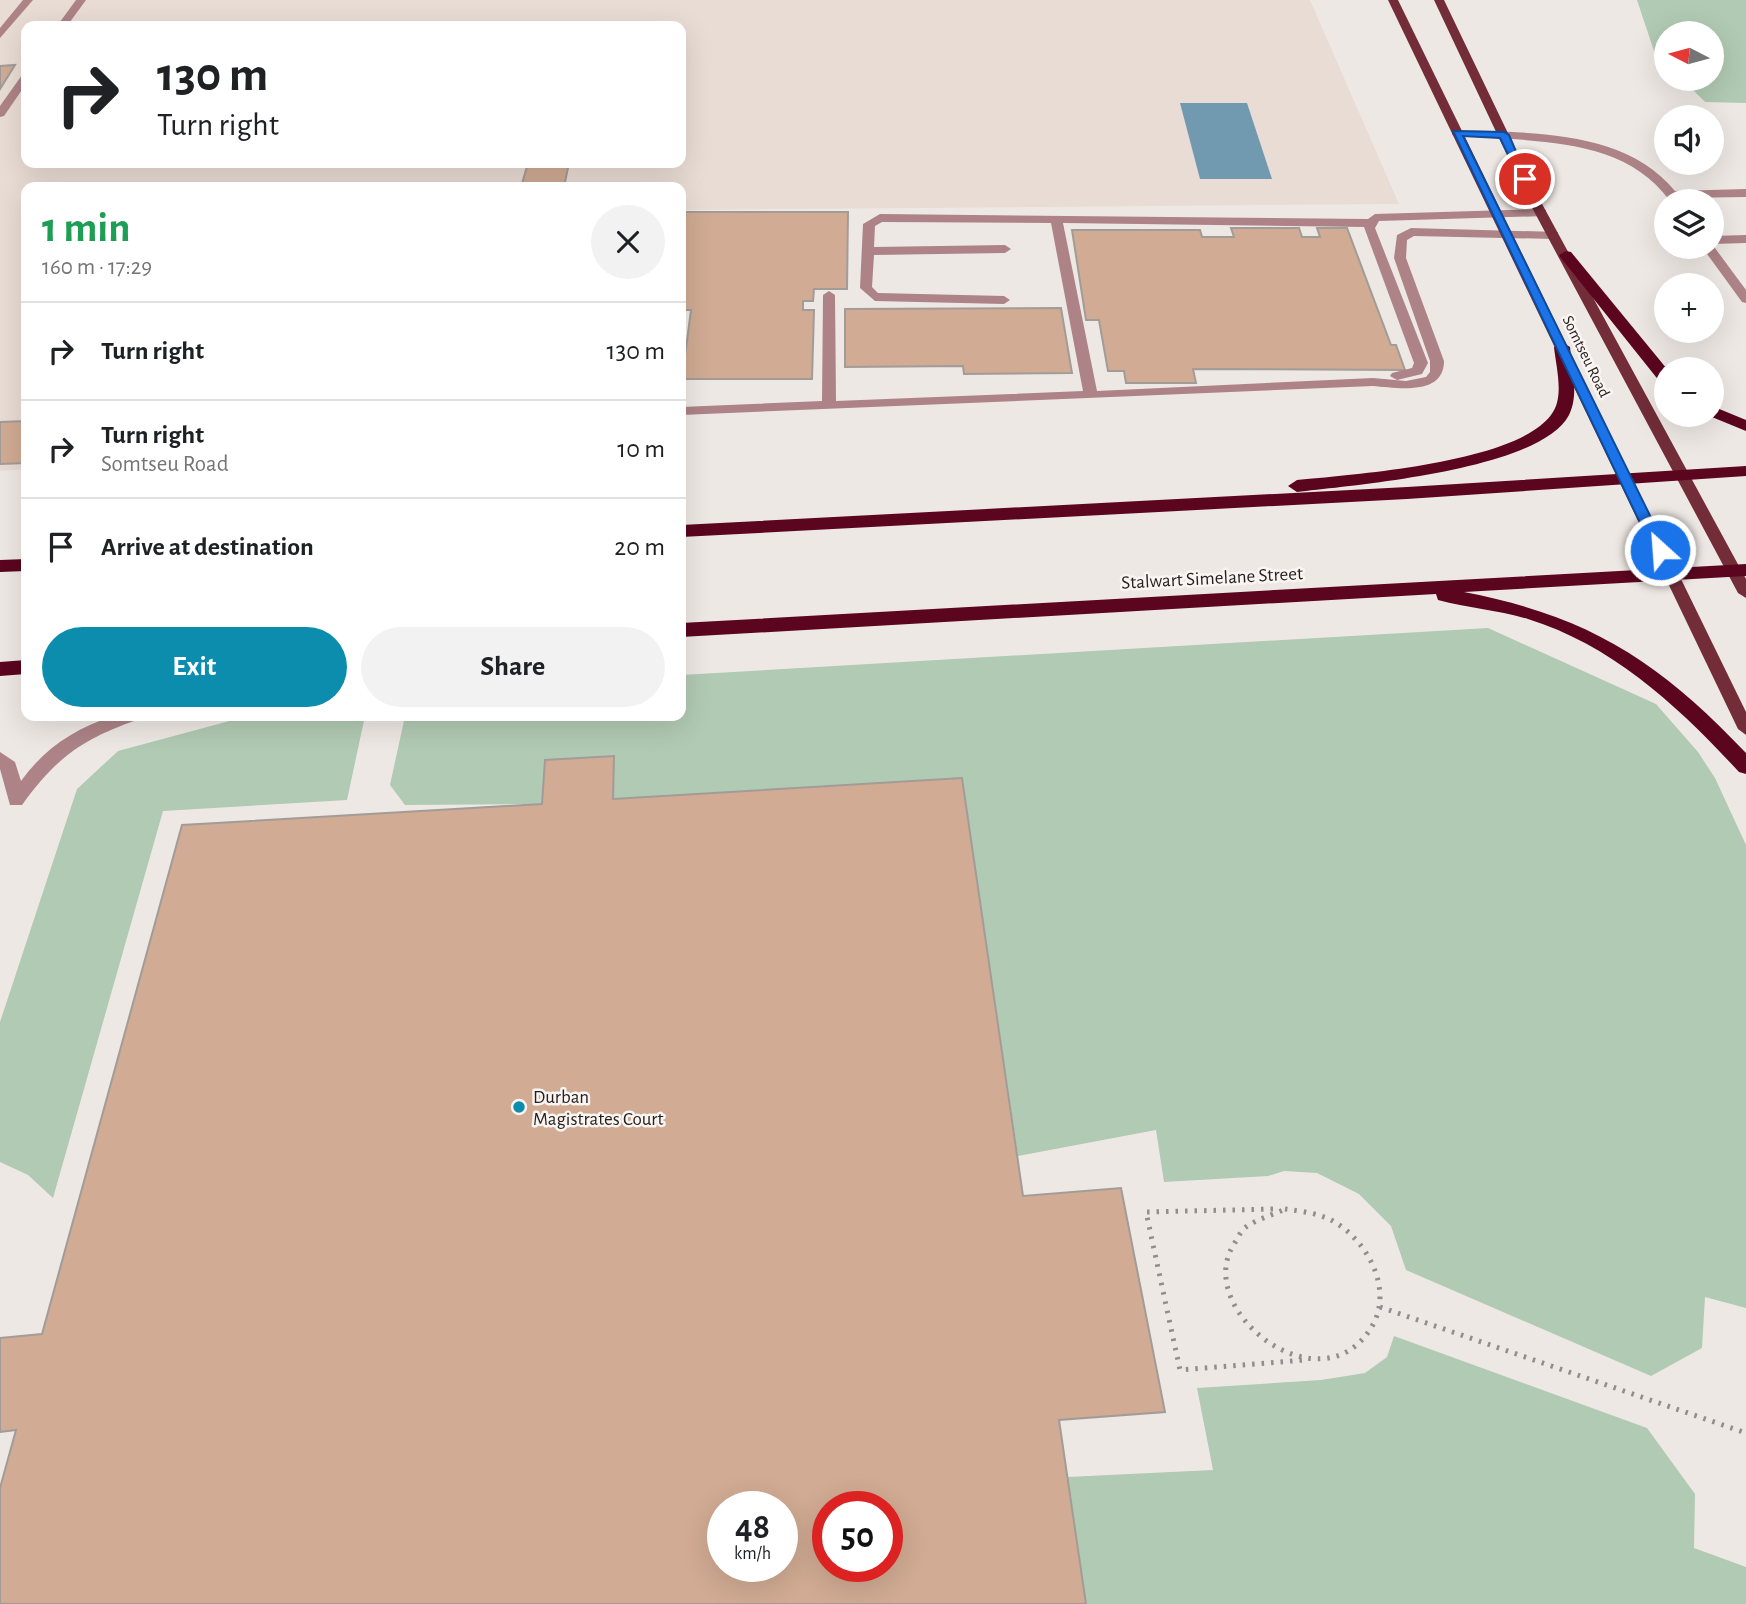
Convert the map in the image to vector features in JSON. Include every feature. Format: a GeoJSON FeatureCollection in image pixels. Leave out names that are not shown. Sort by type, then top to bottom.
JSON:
{"type":"FeatureCollection","features":[{"type":"Feature","properties":{"kind":"highway"},"geometry":{"type":"LineString","coordinates":[[1566,255],[1654,364]]}},
{"type":"Feature","properties":{"kind":"highway"},"geometry":{"type":"LineString","coordinates":[[1135,507],[1399,473],[1514,447],[1540,436],[1559,418],[1566,399],[1562,347]]}},
{"type":"Feature","properties":{"kind":"highway"},"geometry":{"type":"LineString","coordinates":[[1724,416],[1746,426]]}},
{"type":"Feature","properties":{"kind":"highway"},"geometry":{"type":"LineString","coordinates":[[686,531],[1407,494],[1746,471]]}},
{"type":"Feature","properties":{"kind":"highway"},"geometry":{"type":"LineString","coordinates":[[0,566],[21,565]]}},
{"type":"Feature","properties":{"kind":"highway","name":"Stalwart Simelane Street"},"geometry":{"type":"LineString","coordinates":[[686,630],[1740,571]]}},
{"type":"Feature","properties":{"kind":"highway"},"geometry":{"type":"LineString","coordinates":[[1413,589],[1536,615],[1623,655],[1683,701],[1746,766]]}},
{"type":"Feature","properties":{"kind":"highway"},"geometry":{"type":"LineString","coordinates":[[0,669],[21,667]]}},
{"type":"Feature","properties":{"kind":"main road","name":"Somtseu Road"},"geometry":{"type":"LineString","coordinates":[[1393,0],[1503,232],[1562,347],[1746,729]]}},
{"type":"Feature","properties":{"kind":"main road","name":"Somtseu Road"},"geometry":{"type":"LineString","coordinates":[[1439,0],[1542,213],[1681,475],[1740,571],[1746,593]]}},
{"type":"Feature","properties":{"kind":"lane"},"geometry":{"type":"LineString","coordinates":[[0,35],[28,0]]}},
{"type":"Feature","properties":{"kind":"lane"},"geometry":{"type":"LineString","coordinates":[[66,21],[81,0]]}},
{"type":"Feature","properties":{"kind":"lane"},"geometry":{"type":"LineString","coordinates":[[0,114],[21,84]]}},
{"type":"Feature","properties":{"kind":"lane"},"geometry":{"type":"LineString","coordinates":[[1456,133],[1504,135],[1600,149],[1630,159],[1656,177],[1666,189]]}},
{"type":"Feature","properties":{"kind":"lane"},"geometry":{"type":"LineString","coordinates":[[1724,195],[1746,193]]}},
{"type":"Feature","properties":{"kind":"lane"},"geometry":{"type":"LineString","coordinates":[[1353,208],[1369,228],[1420,367],[1411,373],[1373,382]]}},
{"type":"Feature","properties":{"kind":"lane"},"geometry":{"type":"LineString","coordinates":[[1004,300],[887,299],[875,296],[866,288],[869,224],[880,218],[1365,223],[1382,216],[1542,213]]}},
{"type":"Feature","properties":{"kind":"lane"},"geometry":{"type":"LineString","coordinates":[[1056,219],[1091,395]]}},
{"type":"Feature","properties":{"kind":"lane"},"geometry":{"type":"LineString","coordinates":[[686,411],[1373,382],[1406,385],[1425,382],[1436,376],[1437,361],[1411,295],[1400,258],[1400,242],[1405,234],[1503,232],[1555,235]]}},
{"type":"Feature","properties":{"kind":"lane"},"geometry":{"type":"LineString","coordinates":[[1724,240],[1746,239]]}},
{"type":"Feature","properties":{"kind":"lane"},"geometry":{"type":"LineString","coordinates":[[867,251],[1005,250]]}},
{"type":"Feature","properties":{"kind":"lane"},"geometry":{"type":"LineString","coordinates":[[1717,259],[1744,293]]}},
{"type":"Feature","properties":{"kind":"lane"},"geometry":{"type":"LineString","coordinates":[[829,405],[830,295]]}},
{"type":"Feature","properties":{"kind":"lane"},"geometry":{"type":"LineString","coordinates":[[1394,295],[1411,295]]}},
{"type":"Feature","properties":{"kind":"lane"},"geometry":{"type":"LineString","coordinates":[[0,758],[9,767],[16,800],[40,765],[67,742],[89,729],[115,721]]}},
{"type":"Feature","properties":{"kind":"path"},"geometry":{"type":"LineString","coordinates":[[1284,1209],[1262,1214],[1243,1226],[1231,1244],[1225,1267],[1228,1292],[1238,1316],[1258,1338],[1282,1352],[1308,1360]]}},
{"type":"Feature","properties":{"kind":"path"},"geometry":{"type":"LineString","coordinates":[[1284,1209],[1309,1211],[1333,1221],[1354,1237],[1369,1259],[1379,1282],[1380,1307],[1372,1329],[1356,1347],[1334,1358],[1180,1370],[1146,1212],[1284,1209]]}},
{"type":"Feature","properties":{"kind":"path"},"geometry":{"type":"LineString","coordinates":[[1380,1307],[1746,1433]]}},
{"type":"Feature","properties":{"kind":"shaded area"},"geometry":{"type":"Polygon","coordinates":[[[0,0],[1310,0],[1399,204],[686,210],[686,182],[21,182],[21,469],[0,471],[0,0]]]}},
{"type":"Feature","properties":{"kind":"green space"},"geometry":{"type":"Polygon","coordinates":[[[1637,0],[1746,0],[1746,103],[1705,102],[1694,91],[1724,91],[1724,21],[1654,21],[1654,51],[1637,0]]]}},
{"type":"Feature","properties":{"kind":"green space"},"geometry":{"type":"Polygon","coordinates":[[[1488,628],[1656,704],[1698,752],[1715,778],[1746,845],[1746,1308],[1705,1297],[1702,1348],[1651,1376],[1406,1270],[1391,1226],[1359,1194],[1317,1173],[1284,1171],[1268,1176],[1164,1182],[1156,1130],[1018,1156],[962,778],[613,799],[614,756],[545,760],[542,804],[405,805],[390,785],[404,721],[686,721],[686,675],[1488,628]]]}},
{"type":"Feature","properties":{"kind":"green space"},"geometry":{"type":"Polygon","coordinates":[[[229,721],[364,721],[347,800],[163,811],[53,1198],[28,1175],[0,1162],[0,1022],[77,789],[118,751],[229,721]]]}},
{"type":"Feature","properties":{"kind":"green space"},"geometry":{"type":"Polygon","coordinates":[[[1394,1336],[1647,1428],[1695,1494],[1694,1548],[1746,1567],[1746,1604],[1086,1604],[1067,1477],[1213,1470],[1197,1388],[1321,1380],[1365,1373],[1387,1357],[1394,1336]]]}},
{"type":"Feature","properties":{"kind":"water"},"geometry":{"type":"Polygon","coordinates":[[[1180,103],[1247,103],[1272,179],[1200,179],[1180,103]]]}},
{"type":"Feature","properties":{"kind":"building"},"geometry":{"type":"Polygon","coordinates":[[[15,65],[0,89],[0,66],[15,65]]]}},
{"type":"Feature","properties":{"kind":"building"},"geometry":{"type":"Polygon","coordinates":[[[527,168],[568,168],[565,182],[522,182],[527,168]]]}},
{"type":"Feature","properties":{"kind":"building"},"geometry":{"type":"Polygon","coordinates":[[[686,212],[848,212],[847,289],[814,289],[813,301],[803,301],[803,310],[814,310],[812,379],[686,379],[686,348],[691,310],[686,310],[686,212]]]}},
{"type":"Feature","properties":{"kind":"building"},"geometry":{"type":"Polygon","coordinates":[[[1231,228],[1299,228],[1302,237],[1320,237],[1317,228],[1347,228],[1391,345],[1396,345],[1405,370],[1193,369],[1196,383],[1126,383],[1124,371],[1108,371],[1099,320],[1086,320],[1072,230],[1200,230],[1202,237],[1234,237],[1231,228]]]}},
{"type":"Feature","properties":{"kind":"building"},"geometry":{"type":"Polygon","coordinates":[[[1061,308],[1072,373],[964,374],[963,366],[845,367],[845,309],[1061,308]]]}},
{"type":"Feature","properties":{"kind":"building"},"geometry":{"type":"Polygon","coordinates":[[[21,421],[21,463],[0,464],[0,422],[21,421]]]}},
{"type":"Feature","properties":{"kind":"building"},"geometry":{"type":"Polygon","coordinates":[[[614,756],[613,799],[962,778],[1023,1196],[1121,1188],[1165,1412],[1059,1420],[1086,1604],[0,1604],[0,1488],[16,1430],[0,1432],[0,1338],[42,1334],[182,825],[542,804],[545,760],[614,756]]]}},
{"type":"Feature","properties":{"kind":"place","name":"Durban Magistrates Court"},"geometry":{"type":"Point","coordinates":[519,1107]}},
{"type":"Feature","properties":{"kind":"route"},"geometry":{"type":"LineString","coordinates":[[1525,179],[1504,135],[1456,133],[1660,550]]}}]}
